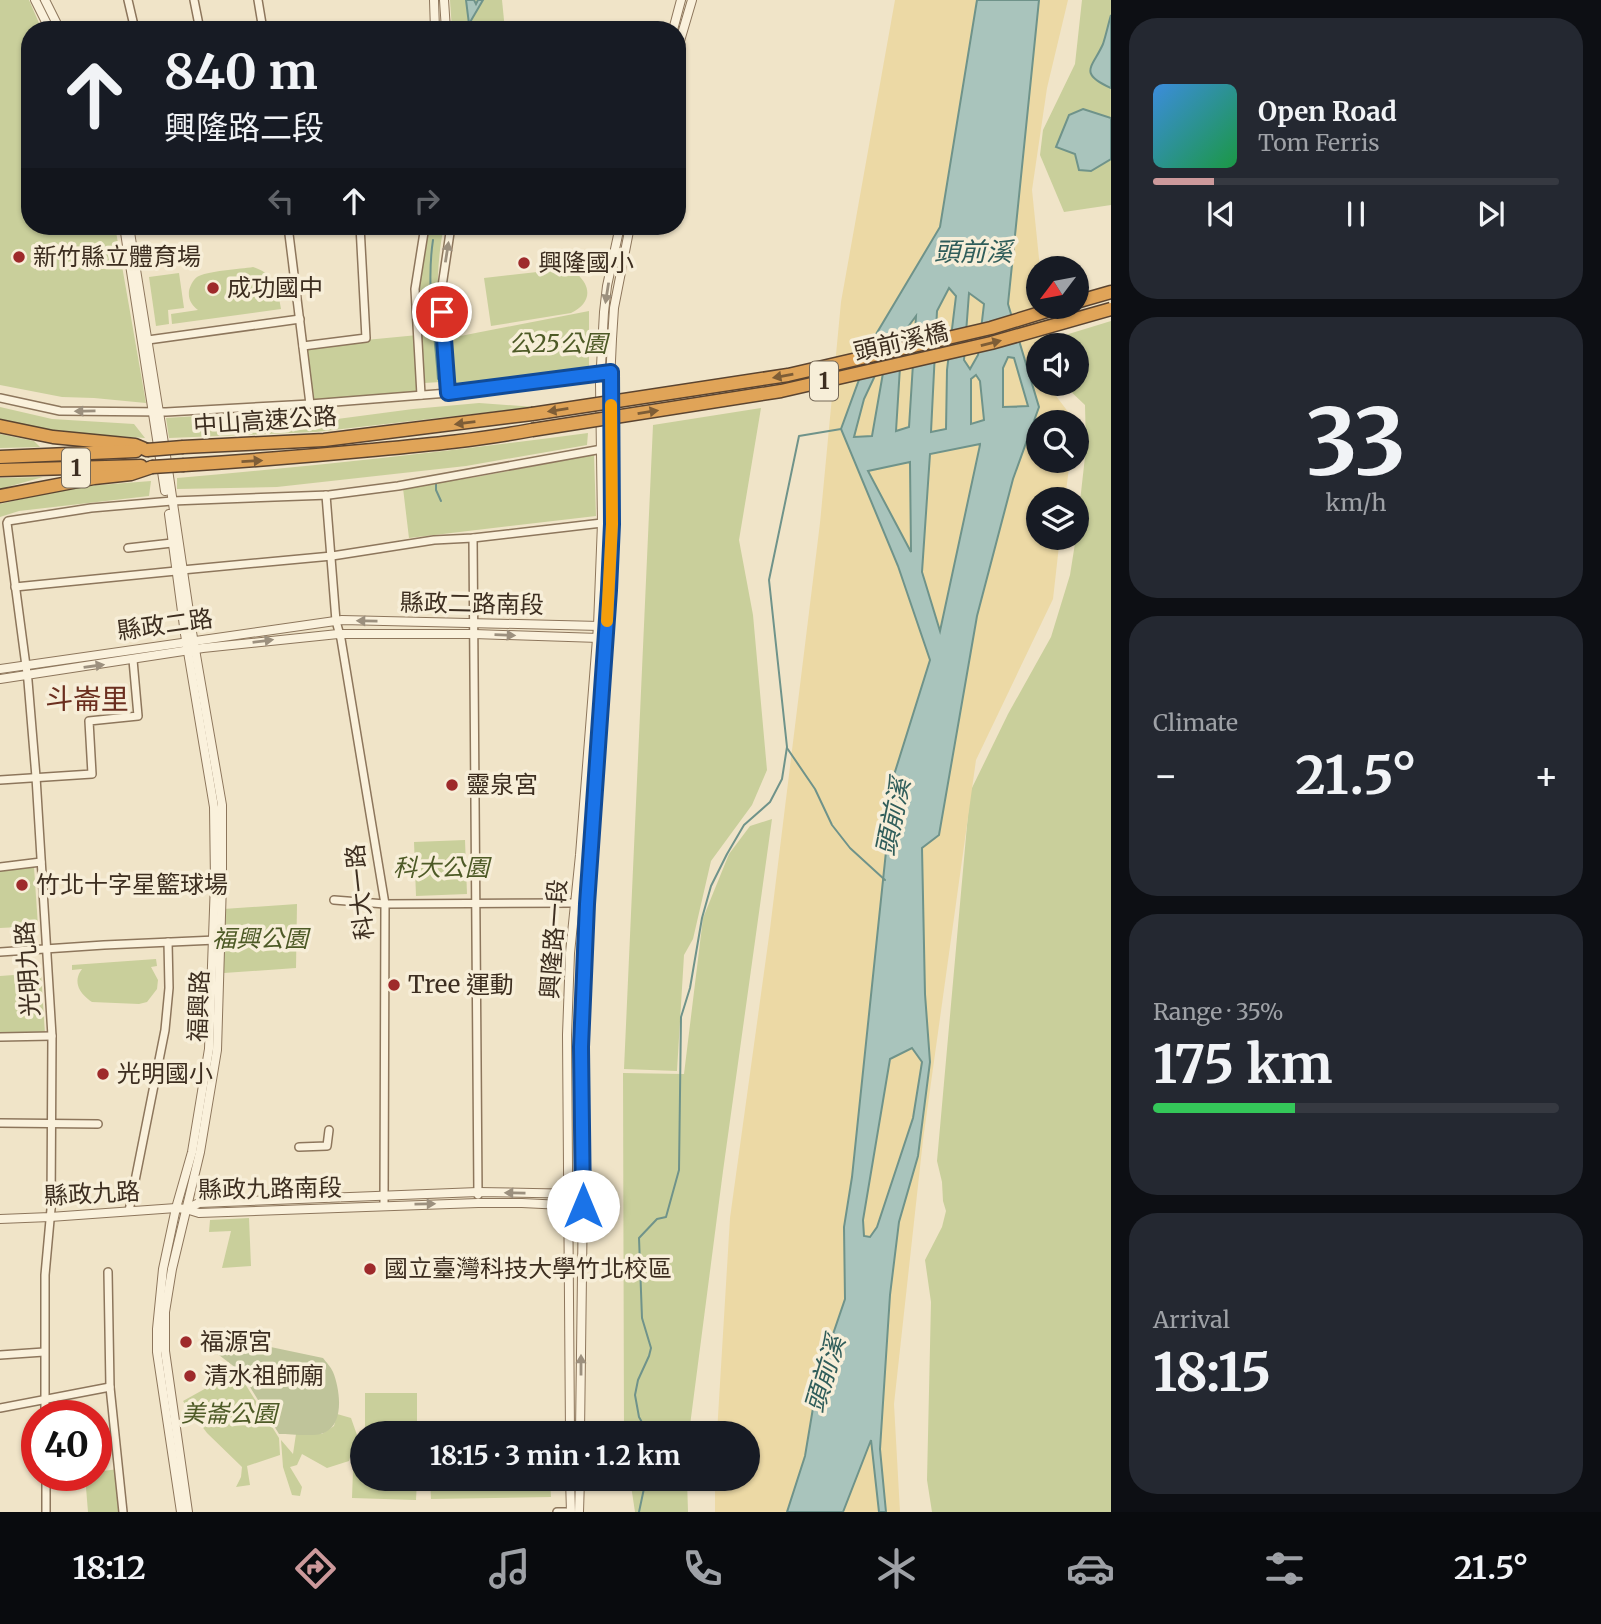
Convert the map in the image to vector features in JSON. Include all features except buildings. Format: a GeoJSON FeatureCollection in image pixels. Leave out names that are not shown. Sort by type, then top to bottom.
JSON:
{"type":"FeatureCollection","features":[{"type":"Feature","properties":{"kind":"highway"},"geometry":{"type":"LineString","coordinates":[[1089,298],[1111,292]]}},
{"type":"Feature","properties":{"kind":"highway","name":"頭前溪橋"},"geometry":{"type":"LineString","coordinates":[[532,429],[781,391],[991,343],[1111,309]]}},
{"type":"Feature","properties":{"kind":"highway","name":"頭前溪橋"},"geometry":{"type":"LineString","coordinates":[[532,414],[788,375],[1026,317]]}},
{"type":"Feature","properties":{"kind":"highway","name":"中山高速公路"},"geometry":{"type":"LineString","coordinates":[[0,457],[324,440],[532,414]]}},
{"type":"Feature","properties":{"kind":"highway"},"geometry":{"type":"LineString","coordinates":[[0,426],[53,437],[135,445],[147,450]]}},
{"type":"Feature","properties":{"kind":"highway","name":"中山高速公路"},"geometry":{"type":"LineString","coordinates":[[0,470],[138,465],[159,460],[184,465],[261,461],[444,443],[532,429]]}},
{"type":"Feature","properties":{"kind":"highway"},"geometry":{"type":"LineString","coordinates":[[0,496],[67,482],[131,474],[159,460]]}},
{"type":"Feature","properties":{"kind":"street"},"geometry":{"type":"LineString","coordinates":[[35,0],[46,21]]}},
{"type":"Feature","properties":{"kind":"street"},"geometry":{"type":"LineString","coordinates":[[45,0],[56,21]]}},
{"type":"Feature","properties":{"kind":"street"},"geometry":{"type":"LineString","coordinates":[[128,0],[133,21]]}},
{"type":"Feature","properties":{"kind":"street"},"geometry":{"type":"LineString","coordinates":[[194,0],[198,21]]}},
{"type":"Feature","properties":{"kind":"street"},"geometry":{"type":"LineString","coordinates":[[258,0],[262,21]]}},
{"type":"Feature","properties":{"kind":"street"},"geometry":{"type":"LineString","coordinates":[[434,0],[435,21]]}},
{"type":"Feature","properties":{"kind":"street"},"geometry":{"type":"LineString","coordinates":[[444,0],[445,21]]}},
{"type":"Feature","properties":{"kind":"street"},"geometry":{"type":"LineString","coordinates":[[675,21],[681,0]]}},
{"type":"Feature","properties":{"kind":"street"},"geometry":{"type":"LineString","coordinates":[[685,21],[691,0]]}},
{"type":"Feature","properties":{"kind":"street"},"geometry":{"type":"LineString","coordinates":[[125,235],[141,341],[156,412]]}},
{"type":"Feature","properties":{"kind":"street"},"geometry":{"type":"LineString","coordinates":[[130,235],[148,340],[156,412]]}},
{"type":"Feature","properties":{"kind":"street"},"geometry":{"type":"LineString","coordinates":[[289,235],[310,404]]}},
{"type":"Feature","properties":{"kind":"street"},"geometry":{"type":"LineString","coordinates":[[303,346],[366,338],[360,235]]}},
{"type":"Feature","properties":{"kind":"street"},"geometry":{"type":"LineString","coordinates":[[421,395],[415,289],[424,235]]}},
{"type":"Feature","properties":{"kind":"street"},"geometry":{"type":"LineString","coordinates":[[448,393],[441,293],[450,235]]}},
{"type":"Feature","properties":{"kind":"street"},"geometry":{"type":"LineString","coordinates":[[607,449],[600,373],[606,299],[618,235]]}},
{"type":"Feature","properties":{"kind":"street"},"geometry":{"type":"LineString","coordinates":[[607,449],[614,308],[628,235]]}},
{"type":"Feature","properties":{"kind":"street"},"geometry":{"type":"LineString","coordinates":[[148,340],[300,318]]}},
{"type":"Feature","properties":{"kind":"street"},"geometry":{"type":"LineString","coordinates":[[0,398],[60,411],[156,412],[448,393],[611,372]]}},
{"type":"Feature","properties":{"kind":"street","name":"福興路"},"geometry":{"type":"LineString","coordinates":[[156,412],[159,460],[169,502],[191,645],[222,805],[217,940],[209,1049],[192,1152],[163,1269],[157,1329],[157,1352],[181,1512]]}},
{"type":"Feature","properties":{"kind":"street"},"geometry":{"type":"LineString","coordinates":[[169,502],[326,495],[398,486],[607,449]]}},
{"type":"Feature","properties":{"kind":"street","name":"興隆路一段"},"geometry":{"type":"LineString","coordinates":[[602,626],[602,523],[607,449]]}},
{"type":"Feature","properties":{"kind":"street","name":"興隆路一段"},"geometry":{"type":"LineString","coordinates":[[570,1421],[567,1035],[570,953],[612,524],[607,449]]}},
{"type":"Feature","properties":{"kind":"street","name":"科大一路"},"geometry":{"type":"LineString","coordinates":[[326,495],[336,621],[385,904],[384,1201]]}},
{"type":"Feature","properties":{"kind":"street","name":"福興路"},"geometry":{"type":"LineString","coordinates":[[169,502],[172,543],[179,570]]}},
{"type":"Feature","properties":{"kind":"street","name":"光明九路"},"geometry":{"type":"LineString","coordinates":[[45,1400],[45,1275],[50,1217],[52,1036],[27,676],[6,527],[8,521],[91,508],[169,502]]}},
{"type":"Feature","properties":{"kind":"street"},"geometry":{"type":"LineString","coordinates":[[15,587],[332,556],[434,540],[602,523]]}},
{"type":"Feature","properties":{"kind":"street"},"geometry":{"type":"LineString","coordinates":[[473,538],[478,1203]]}},
{"type":"Feature","properties":{"kind":"street"},"geometry":{"type":"LineString","coordinates":[[128,548],[172,543]]}},
{"type":"Feature","properties":{"kind":"street","name":"縣政二路南段"},"geometry":{"type":"LineString","coordinates":[[336,621],[602,626]]}},
{"type":"Feature","properties":{"kind":"street","name":"縣政二路"},"geometry":{"type":"LineString","coordinates":[[0,669],[191,645],[336,621]]}},
{"type":"Feature","properties":{"kind":"street","name":"縣政二路南段"},"geometry":{"type":"LineString","coordinates":[[191,645],[338,634],[601,638]]}},
{"type":"Feature","properties":{"kind":"street","name":"興隆路一段"},"geometry":{"type":"LineString","coordinates":[[580,1421],[583,1206],[581,1047],[601,638]]}},
{"type":"Feature","properties":{"kind":"street","name":"縣政二路"},"geometry":{"type":"LineString","coordinates":[[0,679],[133,660],[191,645]]}},
{"type":"Feature","properties":{"kind":"street"},"geometry":{"type":"LineString","coordinates":[[0,780],[92,774],[89,721],[138,716],[133,660]]}},
{"type":"Feature","properties":{"kind":"street"},"geometry":{"type":"LineString","coordinates":[[0,867],[41,862]]}},
{"type":"Feature","properties":{"kind":"street"},"geometry":{"type":"LineString","coordinates":[[334,900],[385,904],[574,903]]}},
{"type":"Feature","properties":{"kind":"street"},"geometry":{"type":"LineString","coordinates":[[0,952],[217,940]]}},
{"type":"Feature","properties":{"kind":"street","name":"福興路"},"geometry":{"type":"LineString","coordinates":[[188,1512],[165,1351],[165,1312],[172,1269],[200,1152],[217,1050],[217,940]]}},
{"type":"Feature","properties":{"kind":"street"},"geometry":{"type":"LineString","coordinates":[[129,1211],[165,1030],[169,988],[168,942]]}},
{"type":"Feature","properties":{"kind":"street"},"geometry":{"type":"LineString","coordinates":[[0,1037],[52,1036]]}},
{"type":"Feature","properties":{"kind":"street"},"geometry":{"type":"LineString","coordinates":[[0,1123],[98,1124]]}},
{"type":"Feature","properties":{"kind":"street"},"geometry":{"type":"LineString","coordinates":[[299,1147],[327,1146],[329,1130]]}},
{"type":"Feature","properties":{"kind":"street","name":"縣政九路南段"},"geometry":{"type":"LineString","coordinates":[[186,1209],[200,1213],[478,1192],[583,1194]]}},
{"type":"Feature","properties":{"kind":"street","name":"縣政九路南段"},"geometry":{"type":"LineString","coordinates":[[384,1201],[583,1206]]}},
{"type":"Feature","properties":{"kind":"street","name":"縣政九路"},"geometry":{"type":"LineString","coordinates":[[0,1219],[186,1209]]}},
{"type":"Feature","properties":{"kind":"street"},"geometry":{"type":"LineString","coordinates":[[108,1272],[110,1387],[123,1512]]}},
{"type":"Feature","properties":{"kind":"street"},"geometry":{"type":"LineString","coordinates":[[0,1355],[44,1352]]}},
{"type":"Feature","properties":{"kind":"street"},"geometry":{"type":"LineString","coordinates":[[45,1400],[110,1387]]}},
{"type":"Feature","properties":{"kind":"street"},"geometry":{"type":"LineString","coordinates":[[0,1408],[21,1404]]}},
{"type":"Feature","properties":{"kind":"street"},"geometry":{"type":"LineString","coordinates":[[46,1491],[46,1512]]}},
{"type":"Feature","properties":{"kind":"street"},"geometry":{"type":"LineString","coordinates":[[557,1512],[568,1512],[569,1491]]}},
{"type":"Feature","properties":{"kind":"street"},"geometry":{"type":"LineString","coordinates":[[579,1512],[580,1491]]}},
{"type":"Feature","properties":{"kind":"green space"},"geometry":{"type":"Polygon","coordinates":[[[0,0],[29,0],[38,21],[21,21],[21,235],[117,235],[146,403],[62,397],[0,385],[0,0]]]}},
{"type":"Feature","properties":{"kind":"green space"},"geometry":{"type":"Polygon","coordinates":[[[450,0],[502,0],[504,21],[451,21],[450,0]]]}},
{"type":"Feature","properties":{"kind":"green space"},"geometry":{"type":"Polygon","coordinates":[[[1082,0],[1111,0],[1111,205],[1064,212],[1040,155],[1043,130],[1075,64],[1082,0]]]}},
{"type":"Feature","properties":{"kind":"green space"},"geometry":{"type":"Polygon","coordinates":[[[426,235],[443,235],[438,284],[441,382],[424,383],[419,289],[426,235]]]}},
{"type":"Feature","properties":{"kind":"green space"},"geometry":{"type":"Polygon","coordinates":[[[591,266],[591,273],[577,274],[585,285],[587,295],[582,305],[571,313],[491,326],[484,278],[591,266]]]}},
{"type":"Feature","properties":{"kind":"green space"},"geometry":{"type":"Polygon","coordinates":[[[253,267],[271,279],[273,288],[270,299],[279,298],[281,309],[172,324],[171,314],[198,310],[191,302],[189,294],[197,277],[253,267]]]}},
{"type":"Feature","properties":{"kind":"green space"},"geometry":{"type":"Polygon","coordinates":[[[179,273],[184,308],[168,310],[169,324],[156,326],[149,277],[179,273]]]}},
{"type":"Feature","properties":{"kind":"green space","name":"公25公園"},"geometry":{"type":"Polygon","coordinates":[[[589,311],[589,367],[456,384],[450,338],[589,311]]]}},
{"type":"Feature","properties":{"kind":"green space"},"geometry":{"type":"Polygon","coordinates":[[[1111,321],[1111,1512],[932,1512],[927,1480],[931,1302],[925,1260],[942,1227],[946,1211],[937,1161],[970,792],[1008,714],[1051,637],[1070,575],[1074,550],[1089,550],[1089,487],[1082,487],[1083,473],[1089,473],[1089,410],[1085,410],[1085,405],[1076,396],[1089,396],[1089,333],[1072,333],[1111,321]]]}},
{"type":"Feature","properties":{"kind":"green space"},"geometry":{"type":"Polygon","coordinates":[[[418,335],[421,395],[310,404],[303,346],[418,335]]]}},
{"type":"Feature","properties":{"kind":"green space"},"geometry":{"type":"Polygon","coordinates":[[[479,403],[535,407],[316,432],[169,438],[166,418],[304,409],[307,423],[479,403]]]}},
{"type":"Feature","properties":{"kind":"green space"},"geometry":{"type":"Polygon","coordinates":[[[0,407],[52,419],[134,424],[145,438],[45,431],[0,421],[0,407]]]}},
{"type":"Feature","properties":{"kind":"green space"},"geometry":{"type":"Polygon","coordinates":[[[761,408],[739,540],[753,615],[767,770],[752,805],[711,861],[693,939],[684,955],[677,1071],[624,1069],[653,425],[761,408]]]}},
{"type":"Feature","properties":{"kind":"green space"},"geometry":{"type":"Polygon","coordinates":[[[588,433],[587,445],[466,466],[277,487],[177,489],[177,478],[382,458],[588,433]]]}},
{"type":"Feature","properties":{"kind":"green space"},"geometry":{"type":"Polygon","coordinates":[[[0,434],[34,441],[40,447],[0,448],[0,434]]]}},
{"type":"Feature","properties":{"kind":"green space"},"geometry":{"type":"Polygon","coordinates":[[[594,455],[596,516],[409,538],[403,488],[594,455]]]}},
{"type":"Feature","properties":{"kind":"green space"},"geometry":{"type":"Polygon","coordinates":[[[43,477],[0,489],[0,478],[43,477]]]}},
{"type":"Feature","properties":{"kind":"green space"},"geometry":{"type":"Polygon","coordinates":[[[151,481],[149,496],[19,511],[0,517],[0,504],[74,487],[151,481]]]}},
{"type":"Feature","properties":{"kind":"green space"},"geometry":{"type":"Polygon","coordinates":[[[772,819],[691,1421],[624,1421],[623,1073],[684,1074],[703,918],[729,854],[750,826],[772,819]]]}},
{"type":"Feature","properties":{"kind":"green space","name":"科大公園"},"geometry":{"type":"Polygon","coordinates":[[[465,840],[467,894],[416,896],[414,842],[465,840]]]}},
{"type":"Feature","properties":{"kind":"green space"},"geometry":{"type":"Polygon","coordinates":[[[34,867],[38,926],[0,928],[0,871],[34,867]]]}},
{"type":"Feature","properties":{"kind":"green space","name":"福興公園"},"geometry":{"type":"Polygon","coordinates":[[[297,904],[296,968],[224,973],[223,909],[297,904]]]}},
{"type":"Feature","properties":{"kind":"green space"},"geometry":{"type":"Polygon","coordinates":[[[156,959],[157,966],[151,967],[158,980],[157,989],[147,1002],[139,1004],[92,1002],[79,987],[78,979],[82,969],[72,970],[72,965],[156,959]]]}},
{"type":"Feature","properties":{"kind":"green space"},"geometry":{"type":"Polygon","coordinates":[[[41,973],[45,1034],[0,1036],[0,976],[41,973]]]}},
{"type":"Feature","properties":{"kind":"green space"},"geometry":{"type":"Polygon","coordinates":[[[249,1218],[251,1266],[222,1268],[231,1231],[209,1232],[210,1220],[249,1218]]]}},
{"type":"Feature","properties":{"kind":"green space"},"geometry":{"type":"Polygon","coordinates":[[[218,1332],[232,1339],[323,1358],[333,1372],[339,1396],[338,1414],[331,1428],[314,1435],[279,1434],[240,1371],[211,1349],[218,1332]]]}},
{"type":"Feature","properties":{"kind":"green space","name":"美崙公園"},"geometry":{"type":"Polygon","coordinates":[[[237,1371],[279,1438],[280,1455],[247,1466],[250,1485],[236,1487],[242,1467],[207,1433],[183,1401],[237,1371]]]}},
{"type":"Feature","properties":{"kind":"green space"},"geometry":{"type":"Polygon","coordinates":[[[365,1393],[417,1393],[417,1421],[365,1421],[365,1393]]]}},
{"type":"Feature","properties":{"kind":"green space"},"geometry":{"type":"Polygon","coordinates":[[[337,1414],[351,1418],[349,1461],[327,1468],[302,1454],[297,1465],[290,1467],[302,1487],[300,1496],[292,1495],[283,1467],[281,1440],[293,1454],[296,1434],[322,1434],[334,1426],[337,1414]]]}},
{"type":"Feature","properties":{"kind":"green space"},"geometry":{"type":"Polygon","coordinates":[[[118,1469],[123,1512],[88,1512],[86,1491],[112,1491],[112,1470],[118,1469]]]}},
{"type":"Feature","properties":{"kind":"green space"},"geometry":{"type":"Polygon","coordinates":[[[352,1491],[416,1491],[416,1500],[352,1498],[352,1491]]]}},
{"type":"Feature","properties":{"kind":"green space"},"geometry":{"type":"Polygon","coordinates":[[[431,1491],[551,1491],[551,1497],[431,1499],[431,1491]]]}},
{"type":"Feature","properties":{"kind":"green space"},"geometry":{"type":"Polygon","coordinates":[[[632,1491],[687,1491],[688,1512],[635,1512],[632,1491]]]}},
{"type":"Feature","properties":{"kind":"sand"},"geometry":{"type":"Polygon","coordinates":[[[895,0],[1068,0],[1047,88],[1032,190],[1039,256],[1026,256],[1026,319],[1045,319],[1047,333],[1026,333],[1026,396],[1056,396],[1067,410],[1026,410],[1026,473],[1068,473],[1067,487],[1026,487],[1026,550],[1059,550],[1053,599],[976,760],[923,1140],[894,1404],[900,1512],[715,1512],[715,1491],[760,1491],[760,1421],[718,1421],[730,1218],[770,929],[820,523],[841,302],[895,0]]]}},
{"type":"Feature","properties":{"kind":"water"},"geometry":{"type":"Polygon","coordinates":[[[466,0],[474,0],[476,4],[478,0],[483,0],[471,21],[466,0]]]}},
{"type":"Feature","properties":{"kind":"water","name":"頭前溪"},"geometry":{"type":"Polygon","coordinates":[[[977,0],[1039,0],[1008,304],[1026,364],[1026,396],[1036,396],[1039,407],[1038,410],[1026,410],[1026,443],[1013,479],[977,616],[939,835],[922,848],[925,994],[930,1062],[918,1156],[899,1222],[890,1295],[880,1449],[886,1512],[879,1512],[871,1440],[843,1512],[787,1512],[805,1456],[818,1378],[845,1299],[844,1227],[852,1177],[894,775],[930,660],[898,566],[841,429],[875,336],[940,227],[977,0]],[[949,288],[937,311],[931,432],[946,429],[947,370],[956,296],[949,288]],[[969,293],[964,360],[970,369],[978,355],[984,304],[969,293]],[[916,316],[902,335],[896,431],[909,427],[916,316]],[[887,350],[864,399],[854,437],[872,436],[887,350]],[[1008,357],[1003,368],[1003,407],[1028,406],[1014,358],[1008,357]],[[976,375],[971,379],[971,424],[984,420],[980,381],[976,375]],[[980,444],[930,454],[922,572],[940,631],[980,444]],[[910,462],[868,471],[911,552],[910,462]],[[912,1048],[890,1059],[863,1220],[864,1236],[870,1237],[877,1227],[913,1118],[922,1062],[912,1048]]]}},
{"type":"Feature","properties":{"kind":"water"},"geometry":{"type":"Polygon","coordinates":[[[1111,15],[1111,88],[1094,78],[1091,69],[1103,44],[1111,15]]]}},
{"type":"Feature","properties":{"kind":"water"},"geometry":{"type":"Polygon","coordinates":[[[1083,109],[1111,118],[1111,159],[1091,171],[1079,170],[1075,154],[1056,147],[1069,115],[1083,109]]]}},
{"type":"Feature","properties":{"kind":"waterway"},"geometry":{"type":"LineString","coordinates":[[433,240],[431,292],[438,379]]}},
{"type":"Feature","properties":{"kind":"waterway"},"geometry":{"type":"LineString","coordinates":[[641,1421],[635,1395],[651,1348],[642,1318],[639,1238],[657,1219],[666,1217],[679,1170],[681,1017],[690,988],[702,918],[711,886],[744,825],[770,802],[782,779],[787,747],[769,580],[799,436],[841,429]]}},
{"type":"Feature","properties":{"kind":"waterway"},"geometry":{"type":"LineString","coordinates":[[436,483],[441,501]]}},
{"type":"Feature","properties":{"kind":"waterway"},"geometry":{"type":"LineString","coordinates":[[787,748],[815,789],[832,825],[850,848],[885,880]]}},
{"type":"Feature","properties":{"kind":"waterway"},"geometry":{"type":"LineString","coordinates":[[639,1512],[643,1491]]}},
{"type":"Feature","properties":{"kind":"slow traffic"},"geometry":{"type":"LineString","coordinates":[[607,621],[612,524],[611,405]]}},
{"type":"Feature","properties":{"kind":"place","name":"新竹縣立體育場"},"geometry":{"type":"Point","coordinates":[19,257]}},
{"type":"Feature","properties":{"kind":"place","name":"興隆國小"},"geometry":{"type":"Point","coordinates":[524,263]}},
{"type":"Feature","properties":{"kind":"place","name":"成功國中"},"geometry":{"type":"Point","coordinates":[213,288]}},
{"type":"Feature","properties":{"kind":"place","name":"靈泉宮"},"geometry":{"type":"Point","coordinates":[452,785]}},
{"type":"Feature","properties":{"kind":"place","name":"竹北十字星籃球場"},"geometry":{"type":"Point","coordinates":[22,885]}},
{"type":"Feature","properties":{"kind":"place","name":"Tree 運動"},"geometry":{"type":"Point","coordinates":[394,985]}},
{"type":"Feature","properties":{"kind":"place","name":"光明國小"},"geometry":{"type":"Point","coordinates":[103,1074]}},
{"type":"Feature","properties":{"kind":"place","name":"國立臺灣科技大學竹北校區"},"geometry":{"type":"Point","coordinates":[370,1269]}},
{"type":"Feature","properties":{"kind":"place","name":"福源宮"},"geometry":{"type":"Point","coordinates":[186,1342]}},
{"type":"Feature","properties":{"kind":"place","name":"清水祖師廟"},"geometry":{"type":"Point","coordinates":[190,1376]}},
{"type":"Feature","properties":{"kind":"district","name":"斗崙里"},"geometry":{"type":"Point","coordinates":[87,699]}},
{"type":"Feature","properties":{"kind":"route"},"geometry":{"type":"LineString","coordinates":[[442,312],[448,393],[611,372],[612,524],[587,904],[581,1047],[583,1206]]}}]}
